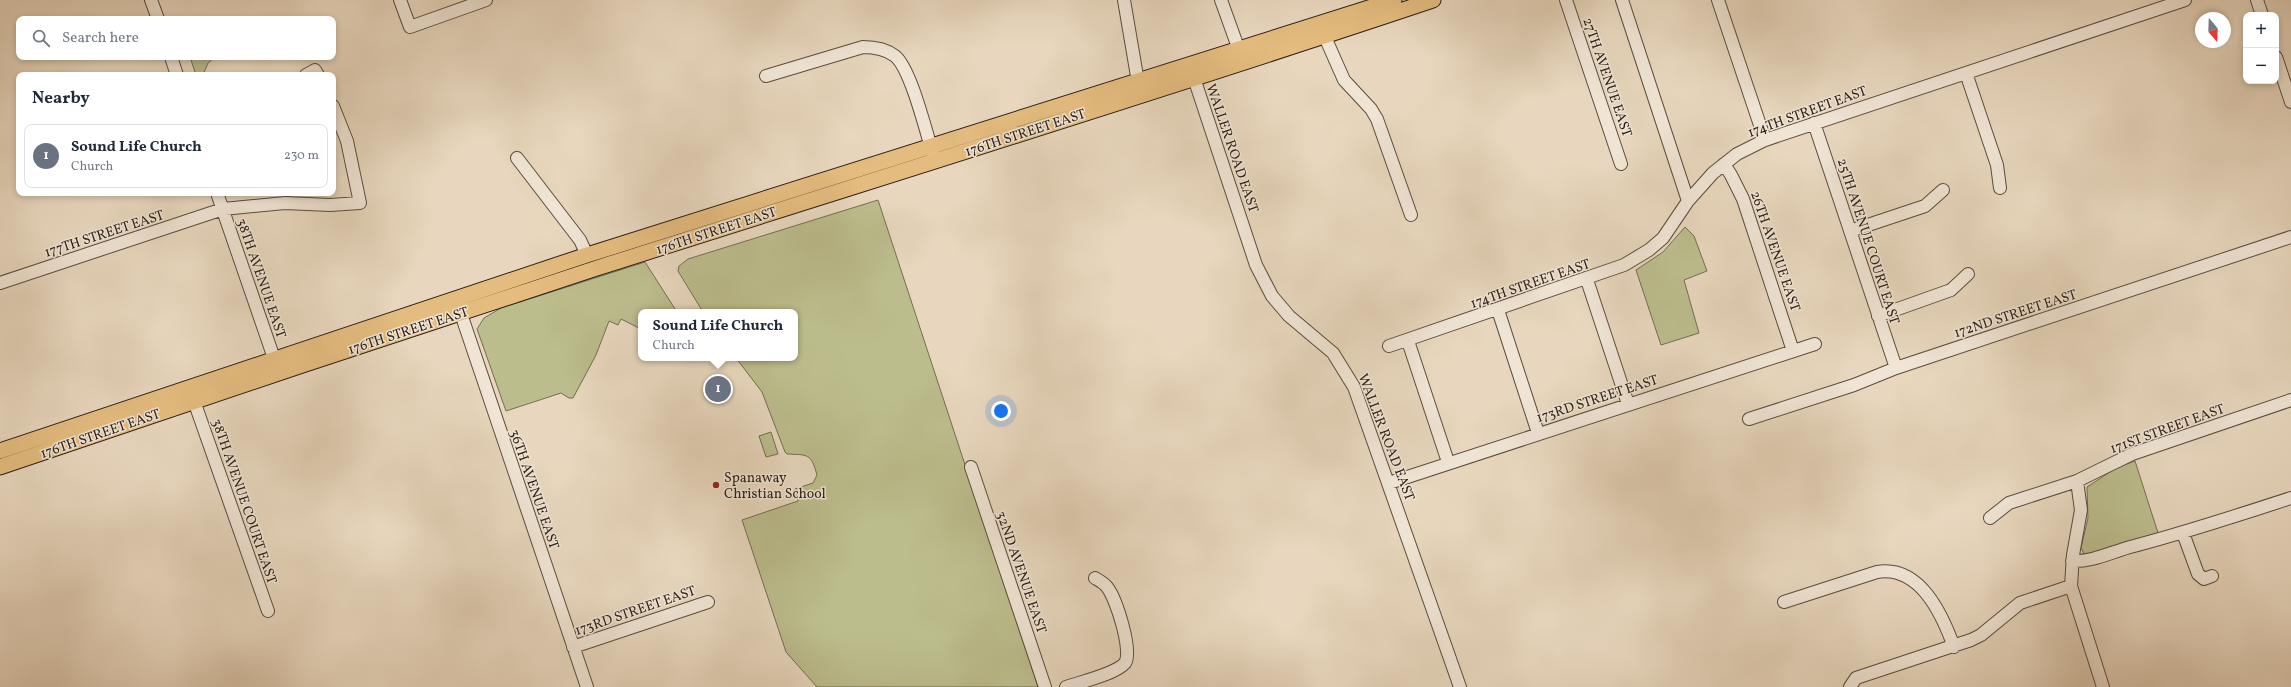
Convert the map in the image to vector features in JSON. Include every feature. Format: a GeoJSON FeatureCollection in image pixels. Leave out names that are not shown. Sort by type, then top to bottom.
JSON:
{"type":"FeatureCollection","features":[{"type":"Feature","properties":{"kind":"main road","name":"176TH STREET EAST"},"geometry":{"type":"LineString","coordinates":[[458,307],[587,256],[834,176],[933,154],[1138,82],[1192,73],[1239,50],[1394,0]]}},
{"type":"Feature","properties":{"kind":"main road"},"geometry":{"type":"LineString","coordinates":[[1363,24],[1370,14],[1411,0]]}},
{"type":"Feature","properties":{"kind":"main road","name":"176TH STREET EAST"},"geometry":{"type":"LineString","coordinates":[[0,451],[276,365],[933,154],[1192,73],[1324,37],[1434,0]]}},
{"type":"Feature","properties":{"kind":"main road","name":"176TH STREET EAST"},"geometry":{"type":"LineString","coordinates":[[0,466],[194,401],[276,365]]}},
{"type":"Feature","properties":{"kind":"street"},"geometry":{"type":"LineString","coordinates":[[152,0],[157,16]]}},
{"type":"Feature","properties":{"kind":"street"},"geometry":{"type":"LineString","coordinates":[[400,0],[410,27],[486,0]]}},
{"type":"Feature","properties":{"kind":"street"},"geometry":{"type":"LineString","coordinates":[[1128,0],[1138,82]]}},
{"type":"Feature","properties":{"kind":"street"},"geometry":{"type":"LineString","coordinates":[[1221,0],[1239,50]]}},
{"type":"Feature","properties":{"kind":"street","name":"27TH AVENUE EAST"},"geometry":{"type":"LineString","coordinates":[[1566,0],[1621,164]]}},
{"type":"Feature","properties":{"kind":"street"},"geometry":{"type":"LineString","coordinates":[[1622,0],[1688,201]]}},
{"type":"Feature","properties":{"kind":"street"},"geometry":{"type":"LineString","coordinates":[[1718,0],[1765,140]]}},
{"type":"Feature","properties":{"kind":"street","name":"174TH STREET EAST"},"geometry":{"type":"LineString","coordinates":[[1389,346],[1408,341],[1587,280],[1624,265],[1649,250],[1663,238],[1688,201],[1724,164],[1765,140],[2185,0]]}},
{"type":"Feature","properties":{"kind":"street"},"geometry":{"type":"LineString","coordinates":[[2257,0],[2261,12]]}},
{"type":"Feature","properties":{"kind":"street"},"geometry":{"type":"LineString","coordinates":[[1324,37],[1344,80],[1371,109],[1377,118],[1411,215]]}},
{"type":"Feature","properties":{"kind":"street"},"geometry":{"type":"LineString","coordinates":[[766,76],[863,47],[882,49],[896,56],[904,68],[933,154]]}},
{"type":"Feature","properties":{"kind":"street"},"geometry":{"type":"LineString","coordinates":[[172,60],[176,72]]}},
{"type":"Feature","properties":{"kind":"street"},"geometry":{"type":"LineString","coordinates":[[2279,66],[2291,102]]}},
{"type":"Feature","properties":{"kind":"street","name":"WALLER ROAD EAST"},"geometry":{"type":"LineString","coordinates":[[1192,73],[1256,265],[1272,296],[1289,316],[1319,339],[1344,366],[1362,406],[1460,687]]}},
{"type":"Feature","properties":{"kind":"street"},"geometry":{"type":"LineString","coordinates":[[1966,73],[1996,165],[2000,188]]}},
{"type":"Feature","properties":{"kind":"street","name":"177TH STREET EAST"},"geometry":{"type":"LineString","coordinates":[[0,283],[223,209],[285,203],[330,205],[360,203],[347,141],[336,114]]}},
{"type":"Feature","properties":{"kind":"street","name":"25TH AVENUE COURT EAST"},"geometry":{"type":"LineString","coordinates":[[1814,123],[1896,368]]}},
{"type":"Feature","properties":{"kind":"street"},"geometry":{"type":"LineString","coordinates":[[518,158],[580,240],[587,256]]}},
{"type":"Feature","properties":{"kind":"street","name":"26TH AVENUE EAST"},"geometry":{"type":"LineString","coordinates":[[1724,164],[1732,175],[1743,199],[1794,351]]}},
{"type":"Feature","properties":{"kind":"street"},"geometry":{"type":"LineString","coordinates":[[1850,231],[1925,206],[1943,190]]}},
{"type":"Feature","properties":{"kind":"street","name":"38TH AVENUE EAST"},"geometry":{"type":"LineString","coordinates":[[218,196],[276,365]]}},
{"type":"Feature","properties":{"kind":"street","name":"172ND STREET EAST"},"geometry":{"type":"LineString","coordinates":[[1749,419],[1854,385],[1896,368],[2291,238]]}},
{"type":"Feature","properties":{"kind":"street"},"geometry":{"type":"LineString","coordinates":[[1878,316],[1951,290],[1968,274]]}},
{"type":"Feature","properties":{"kind":"street"},"geometry":{"type":"LineString","coordinates":[[1587,280],[1628,404]]}},
{"type":"Feature","properties":{"kind":"street","name":"36TH AVENUE EAST"},"geometry":{"type":"LineString","coordinates":[[458,307],[587,687]]}},
{"type":"Feature","properties":{"kind":"street"},"geometry":{"type":"LineString","coordinates":[[1498,310],[1538,433]]}},
{"type":"Feature","properties":{"kind":"street"},"geometry":{"type":"LineString","coordinates":[[1408,341],[1448,462]]}},
{"type":"Feature","properties":{"kind":"street","name":"173RD STREET EAST"},"geometry":{"type":"LineString","coordinates":[[1390,483],[1448,462],[1815,344]]}},
{"type":"Feature","properties":{"kind":"street","name":"171ST STREET EAST"},"geometry":{"type":"LineString","coordinates":[[1990,518],[2009,503],[2077,481],[2132,454],[2291,400]]}},
{"type":"Feature","properties":{"kind":"street","name":"38TH AVENUE COURT EAST"},"geometry":{"type":"LineString","coordinates":[[194,401],[268,611]]}},
{"type":"Feature","properties":{"kind":"street","name":"32ND AVENUE EAST"},"geometry":{"type":"LineString","coordinates":[[971,467],[1045,687]]}},
{"type":"Feature","properties":{"kind":"street"},"geometry":{"type":"LineString","coordinates":[[2077,481],[2081,510],[2072,561],[2071,586],[2103,687]]}},
{"type":"Feature","properties":{"kind":"street"},"geometry":{"type":"LineString","coordinates":[[2072,561],[2087,560],[2183,533],[2291,498]]}},
{"type":"Feature","properties":{"kind":"street"},"geometry":{"type":"LineString","coordinates":[[2183,533],[2198,574],[2204,579],[2212,576]]}},
{"type":"Feature","properties":{"kind":"street"},"geometry":{"type":"LineString","coordinates":[[1784,602],[1877,572],[1893,572],[1910,580],[1932,601],[1943,618],[1954,647]]}},
{"type":"Feature","properties":{"kind":"street"},"geometry":{"type":"LineString","coordinates":[[1066,687],[1113,671],[1125,662],[1128,656],[1127,642],[1111,594],[1104,583],[1095,578]]}},
{"type":"Feature","properties":{"kind":"street"},"geometry":{"type":"LineString","coordinates":[[1851,685],[1856,678],[1954,647],[1981,635],[2020,603],[2071,586]]}},
{"type":"Feature","properties":{"kind":"street","name":"173RD STREET EAST"},"geometry":{"type":"LineString","coordinates":[[573,647],[708,602]]}},
{"type":"Feature","properties":{"kind":"green space"},"geometry":{"type":"Polygon","coordinates":[[[191,60],[212,60],[208,63],[204,72],[195,72],[191,60]]]}},
{"type":"Feature","properties":{"kind":"green space"},"geometry":{"type":"Polygon","coordinates":[[[878,200],[1038,687],[817,687],[786,652],[742,520],[798,501],[795,489],[813,483],[817,475],[813,463],[808,457],[804,455],[787,454],[785,452],[762,392],[738,361],[798,361],[798,309],[701,309],[678,271],[679,266],[688,259],[878,200]]]}},
{"type":"Feature","properties":{"kind":"green space"},"geometry":{"type":"Polygon","coordinates":[[[1685,227],[1694,236],[1707,271],[1684,280],[1699,333],[1661,345],[1636,270],[1663,252],[1685,227]]]}},
{"type":"Feature","properties":{"kind":"green space"},"geometry":{"type":"Polygon","coordinates":[[[645,262],[675,309],[638,309],[638,328],[621,319],[618,325],[609,321],[596,355],[573,398],[569,398],[561,393],[506,411],[477,329],[484,318],[501,308],[645,262]]]}},
{"type":"Feature","properties":{"kind":"green space"},"geometry":{"type":"Polygon","coordinates":[[[771,432],[778,454],[766,457],[759,436],[771,432]]]}},
{"type":"Feature","properties":{"kind":"green space"},"geometry":{"type":"Polygon","coordinates":[[[2135,461],[2159,536],[2089,555],[2084,554],[2081,548],[2088,518],[2087,487],[2116,468],[2135,461]]]}},
{"type":"Feature","properties":{"kind":"place","name":"Sound Life Church"},"geometry":{"type":"Point","coordinates":[718,389]}},
{"type":"Feature","properties":{"kind":"place","name":"Spanaway Christian School"},"geometry":{"type":"Point","coordinates":[716,485]}}]}
